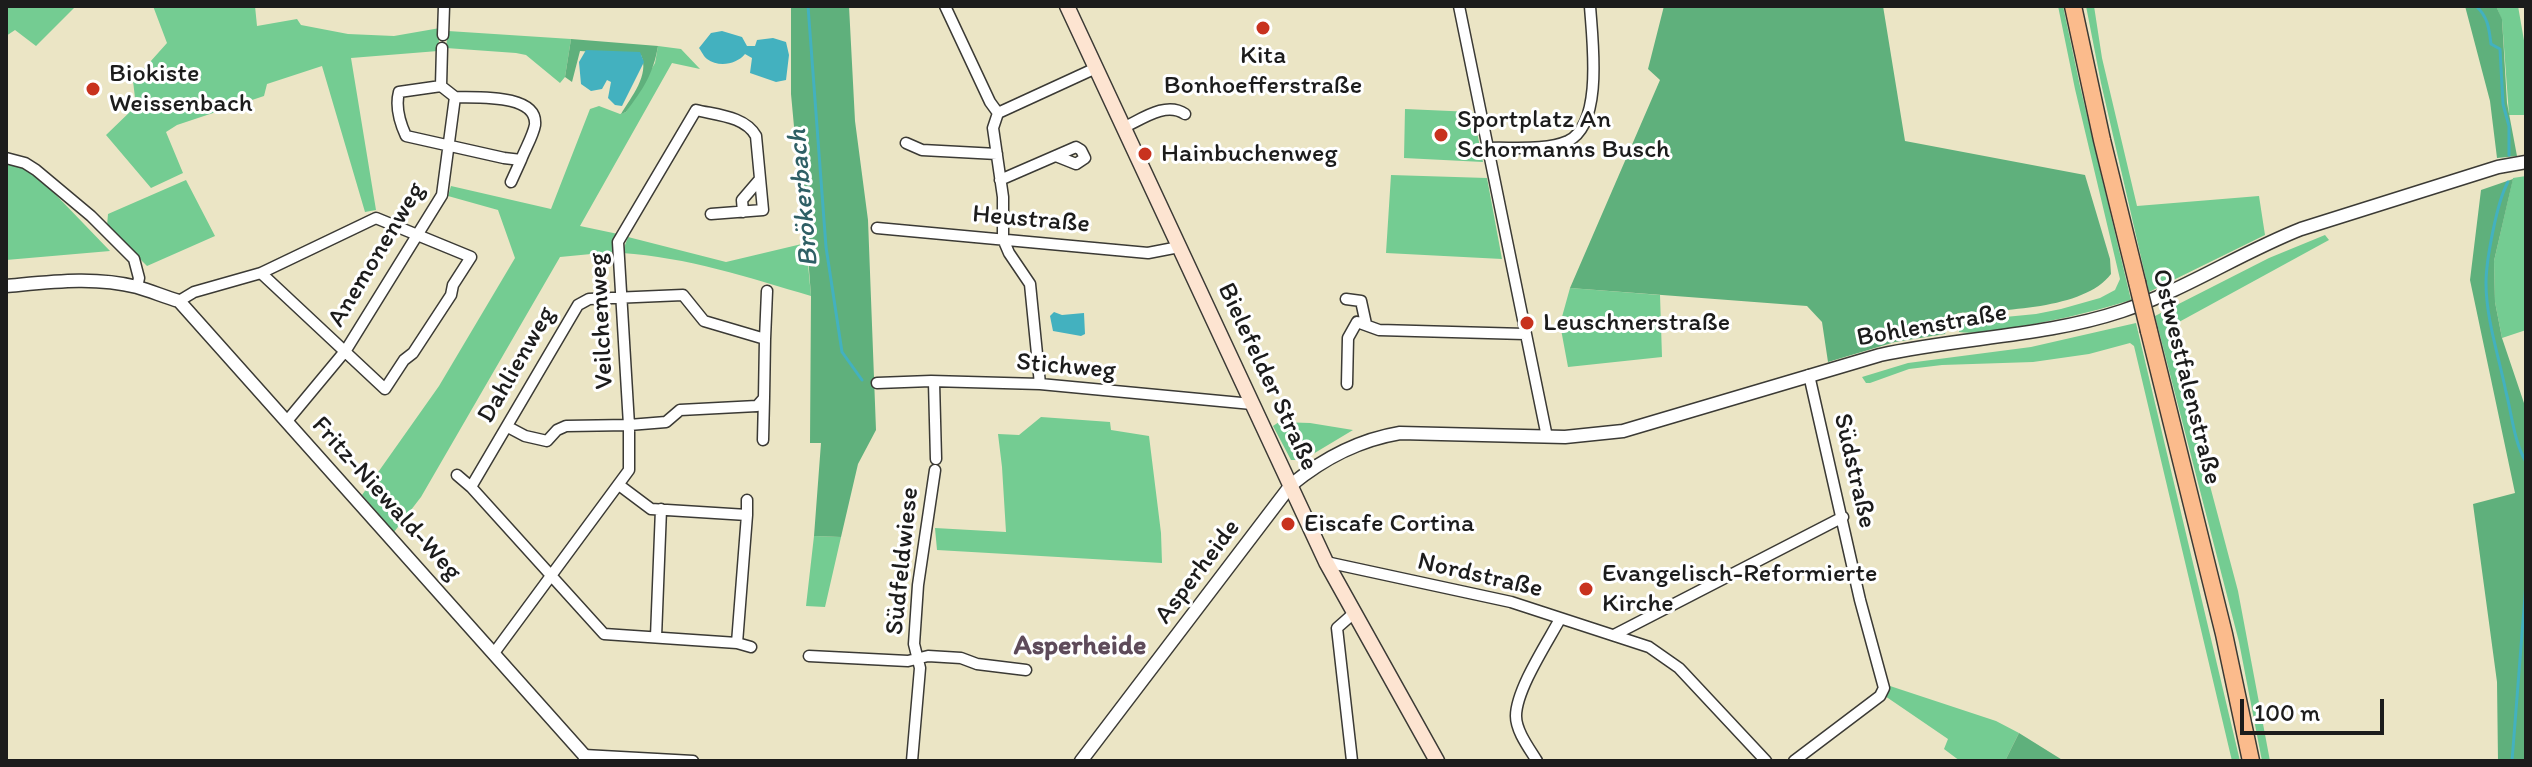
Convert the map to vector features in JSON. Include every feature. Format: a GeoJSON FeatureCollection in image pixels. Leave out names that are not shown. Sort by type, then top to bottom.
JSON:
{"type":"FeatureCollection","features":[{"type":"Feature","properties":{"kind":"main road","name":"Bielefelder Straße"},"geometry":{"type":"LineString","coordinates":[[1067,6],[1326,562],[1437,761]]}},
{"type":"Feature","properties":{"kind":"main road","name":"Ostwestfalenstraße"},"geometry":{"type":"LineString","coordinates":[[2073,6],[2102,140],[2221,619],[2251,761]]}},
{"type":"Feature","properties":{"kind":"street"},"geometry":{"type":"LineString","coordinates":[[443,35],[444,6]]}},
{"type":"Feature","properties":{"kind":"street"},"geometry":{"type":"LineString","coordinates":[[945,6],[998,113]]}},
{"type":"Feature","properties":{"kind":"street"},"geometry":{"type":"LineString","coordinates":[[1459,6],[1547,437]]}},
{"type":"Feature","properties":{"kind":"street"},"geometry":{"type":"LineString","coordinates":[[1488,148],[1549,146],[1572,139],[1581,130],[1594,73],[1590,6]]}},
{"type":"Feature","properties":{"kind":"street"},"geometry":{"type":"LineString","coordinates":[[441,86],[442,48]]}},
{"type":"Feature","properties":{"kind":"street"},"geometry":{"type":"LineString","coordinates":[[1040,384],[1030,284],[1003,239],[1003,197],[993,128],[998,113],[1096,68]]}},
{"type":"Feature","properties":{"kind":"street"},"geometry":{"type":"LineString","coordinates":[[511,182],[521,160],[535,128],[535,117],[528,108],[519,102],[501,99],[455,97],[441,86],[399,92],[400,124],[406,136],[521,160]]}},
{"type":"Feature","properties":{"kind":"street","name":"Anemonenweg"},"geometry":{"type":"LineString","coordinates":[[287,421],[346,350],[442,195],[455,97]]}},
{"type":"Feature","properties":{"kind":"street"},"geometry":{"type":"LineString","coordinates":[[1123,128],[1166,109],[1177,109],[1185,114]]}},
{"type":"Feature","properties":{"kind":"street","name":"Veilchenweg"},"geometry":{"type":"LineString","coordinates":[[494,653],[629,470],[618,242],[696,110],[742,122],[756,136],[763,210],[743,212]]}},
{"type":"Feature","properties":{"kind":"street"},"geometry":{"type":"LineString","coordinates":[[906,143],[922,150],[997,154]]}},
{"type":"Feature","properties":{"kind":"street"},"geometry":{"type":"LineString","coordinates":[[1000,180],[1056,156]]}},
{"type":"Feature","properties":{"kind":"street"},"geometry":{"type":"LineString","coordinates":[[6,158],[25,163],[36,170],[91,216],[134,259],[139,278],[137,287]]}},
{"type":"Feature","properties":{"kind":"street","name":"Bohlenstraße"},"geometry":{"type":"LineString","coordinates":[[1291,485],[1348,447],[1382,436],[1427,433],[1547,437],[1623,431],[1810,380],[1907,348],[2080,323],[2120,312],[2174,291],[2274,239],[2301,229],[2498,167],[2526,162]]}},
{"type":"Feature","properties":{"kind":"street"},"geometry":{"type":"LineString","coordinates":[[711,214],[743,212],[742,200],[760,179]]}},
{"type":"Feature","properties":{"kind":"street"},"geometry":{"type":"LineString","coordinates":[[179,301],[194,292],[261,273],[376,218],[471,257],[453,285],[451,295],[385,389],[261,273]]}},
{"type":"Feature","properties":{"kind":"street","name":"Heustraße"},"geometry":{"type":"LineString","coordinates":[[877,228],[1148,253],[1179,247]]}},
{"type":"Feature","properties":{"kind":"street","name":"Fritz-Niewald-Weg"},"geometry":{"type":"LineString","coordinates":[[6,286],[67,280],[114,283],[179,301],[585,758]]}},
{"type":"Feature","properties":{"kind":"street"},"geometry":{"type":"LineString","coordinates":[[763,440],[767,291]]}},
{"type":"Feature","properties":{"kind":"street","name":"Dahlienweg"},"geometry":{"type":"LineString","coordinates":[[471,487],[578,305],[589,299],[683,295],[704,321],[765,339]]}},
{"type":"Feature","properties":{"kind":"street"},"geometry":{"type":"LineString","coordinates":[[1346,299],[1361,301],[1362,323],[1348,338],[1347,384]]}},
{"type":"Feature","properties":{"kind":"street"},"geometry":{"type":"LineString","coordinates":[[1362,323],[1379,330],[1525,334]]}},
{"type":"Feature","properties":{"kind":"street","name":"Südstraße"},"geometry":{"type":"LineString","coordinates":[[1800,759],[1880,696],[1884,688],[1860,600],[1810,380]]}},
{"type":"Feature","properties":{"kind":"street","name":"Südfeldwiese"},"geometry":{"type":"LineString","coordinates":[[912,761],[920,668],[914,644],[918,585],[936,464],[934,382]]}},
{"type":"Feature","properties":{"kind":"street","name":"Stichweg"},"geometry":{"type":"LineString","coordinates":[[877,383],[1040,384],[1252,404]]}},
{"type":"Feature","properties":{"kind":"street"},"geometry":{"type":"LineString","coordinates":[[508,427],[547,441],[557,430],[566,426],[666,422],[680,410],[757,406],[764,398]]}},
{"type":"Feature","properties":{"kind":"street"},"geometry":{"type":"LineString","coordinates":[[457,475],[604,634],[737,643],[751,647]]}},
{"type":"Feature","properties":{"kind":"street"},"geometry":{"type":"LineString","coordinates":[[619,485],[651,509],[747,515]]}},
{"type":"Feature","properties":{"kind":"street","name":"Asperheide"},"geometry":{"type":"LineString","coordinates":[[1081,761],[1291,485]]}},
{"type":"Feature","properties":{"kind":"street"},"geometry":{"type":"LineString","coordinates":[[737,643],[747,500]]}},
{"type":"Feature","properties":{"kind":"street"},"geometry":{"type":"LineString","coordinates":[[656,637],[661,509]]}},
{"type":"Feature","properties":{"kind":"street"},"geometry":{"type":"LineString","coordinates":[[1614,635],[1843,517]]}},
{"type":"Feature","properties":{"kind":"street","name":"Nordstraße"},"geometry":{"type":"LineString","coordinates":[[1326,562],[1511,602],[1649,647],[1679,668],[1766,761]]}},
{"type":"Feature","properties":{"kind":"street"},"geometry":{"type":"LineString","coordinates":[[1352,761],[1337,628],[1354,613]]}},
{"type":"Feature","properties":{"kind":"street"},"geometry":{"type":"LineString","coordinates":[[1537,761],[1518,727],[1516,716],[1520,694],[1560,619]]}},
{"type":"Feature","properties":{"kind":"street","name":"Südfeldwiese"},"geometry":{"type":"LineString","coordinates":[[809,656],[908,661],[918,657]]}},
{"type":"Feature","properties":{"kind":"street"},"geometry":{"type":"LineString","coordinates":[[918,657],[961,658],[977,664],[1026,670]]}},
{"type":"Feature","properties":{"kind":"street"},"geometry":{"type":"LineString","coordinates":[[585,758],[693,761]]}},
{"type":"Feature","properties":{"kind":"green space"},"geometry":{"type":"Polygon","coordinates":[[[6,6],[76,6],[36,46],[15,30],[6,36],[6,6]]]}},
{"type":"Feature","properties":{"kind":"green space"},"geometry":{"type":"Polygon","coordinates":[[[153,6],[255,6],[257,26],[297,19],[301,25],[348,34],[394,36],[440,28],[438,51],[351,58],[376,210],[365,212],[322,66],[267,84],[264,96],[177,125],[166,132],[183,173],[151,188],[106,135],[136,106],[133,81],[167,43],[153,6]]]}},
{"type":"Feature","properties":{"kind":"green space"},"geometry":{"type":"Polygon","coordinates":[[[791,6],[849,6],[855,121],[868,220],[876,430],[858,464],[841,537],[814,536],[821,443],[810,443],[811,296],[791,94],[791,6]]]}},
{"type":"Feature","properties":{"kind":"green space"},"geometry":{"type":"Polygon","coordinates":[[[1664,6],[1883,6],[1905,141],[2085,175],[2110,259],[2111,274],[2082,295],[2040,306],[1958,313],[1951,318],[1945,334],[1895,342],[1828,362],[1822,322],[1807,306],[1570,288],[1660,80],[1648,69],[1664,6]]]}},
{"type":"Feature","properties":{"kind":"green space"},"geometry":{"type":"Polygon","coordinates":[[[2058,6],[2063,6],[2131,300],[2035,324],[1959,332],[1959,324],[1964,321],[2036,314],[2100,298],[2115,290],[2120,279],[2058,6]]]}},
{"type":"Feature","properties":{"kind":"green space"},"geometry":{"type":"Polygon","coordinates":[[[2086,6],[2094,6],[2102,58],[2137,206],[2259,196],[2265,235],[2149,292],[2101,83],[2086,6]]]}},
{"type":"Feature","properties":{"kind":"green space"},"geometry":{"type":"Polygon","coordinates":[[[2465,6],[2496,6],[2502,19],[2507,103],[2517,156],[2497,158],[2490,101],[2465,6]]]}},
{"type":"Feature","properties":{"kind":"green space"},"geometry":{"type":"Polygon","coordinates":[[[2496,6],[2518,6],[2526,52],[2526,115],[2509,115],[2502,20],[2496,6]]]}},
{"type":"Feature","properties":{"kind":"green space"},"geometry":{"type":"Polygon","coordinates":[[[448,31],[571,39],[565,77],[560,83],[526,55],[446,48],[448,31]]]}},
{"type":"Feature","properties":{"kind":"green space"},"geometry":{"type":"Polygon","coordinates":[[[571,39],[658,46],[646,81],[626,112],[621,114],[641,78],[641,55],[580,51],[572,82],[565,77],[571,39]]]}},
{"type":"Feature","properties":{"kind":"green space"},"geometry":{"type":"Polygon","coordinates":[[[658,46],[681,49],[700,69],[672,63],[580,226],[618,234],[612,252],[560,257],[421,497],[394,532],[362,495],[439,386],[515,258],[498,210],[448,196],[451,186],[551,209],[590,109],[599,106],[620,114],[626,112],[655,63],[658,46]]]}},
{"type":"Feature","properties":{"kind":"green space","name":"Sportplatz An Schormanns Busch"},"geometry":{"type":"Polygon","coordinates":[[[1405,109],[1473,112],[1483,162],[1404,158],[1405,109]]]}},
{"type":"Feature","properties":{"kind":"green space"},"geometry":{"type":"Polygon","coordinates":[[[6,164],[31,169],[110,251],[6,260],[6,164]]]}},
{"type":"Feature","properties":{"kind":"green space"},"geometry":{"type":"Polygon","coordinates":[[[1391,175],[1487,178],[1502,259],[1386,253],[1391,175]]]}},
{"type":"Feature","properties":{"kind":"green space"},"geometry":{"type":"Polygon","coordinates":[[[2526,176],[2526,330],[2502,338],[2495,302],[2494,261],[2513,178],[2526,176]]]}},
{"type":"Feature","properties":{"kind":"green space"},"geometry":{"type":"Polygon","coordinates":[[[2513,179],[2494,261],[2495,302],[2502,338],[2526,409],[2526,761],[2498,761],[2497,682],[2473,504],[2515,493],[2470,280],[2481,190],[2513,179]]]}},
{"type":"Feature","properties":{"kind":"green space"},"geometry":{"type":"Polygon","coordinates":[[[186,180],[215,236],[147,266],[107,226],[108,214],[186,180]]]}},
{"type":"Feature","properties":{"kind":"green space"},"geometry":{"type":"Polygon","coordinates":[[[2325,235],[2329,240],[2168,328],[2238,591],[2270,761],[2262,761],[2239,642],[2155,316],[2269,258],[2325,235]]]}},
{"type":"Feature","properties":{"kind":"green space"},"geometry":{"type":"Polygon","coordinates":[[[628,237],[726,262],[806,243],[811,296],[694,264],[622,253],[628,237]]]}},
{"type":"Feature","properties":{"kind":"green space"},"geometry":{"type":"Polygon","coordinates":[[[1570,288],[1660,295],[1662,357],[1568,367],[1560,324],[1570,288]]]}},
{"type":"Feature","properties":{"kind":"green space"},"geometry":{"type":"Polygon","coordinates":[[[2136,323],[2240,761],[2232,761],[2134,346],[2130,343],[2089,354],[2033,362],[1909,369],[1870,383],[1862,377],[1908,363],[2031,347],[2136,323]]]}},
{"type":"Feature","properties":{"kind":"green space"},"geometry":{"type":"Polygon","coordinates":[[[1041,417],[1110,422],[1111,430],[1149,436],[1162,563],[937,550],[935,528],[1006,532],[998,434],[1019,435],[1041,417]]]}},
{"type":"Feature","properties":{"kind":"green space"},"geometry":{"type":"Polygon","coordinates":[[[1279,422],[1353,430],[1303,460],[1291,460],[1273,426],[1279,422]]]}},
{"type":"Feature","properties":{"kind":"green space"},"geometry":{"type":"Polygon","coordinates":[[[814,536],[841,537],[825,607],[806,606],[814,536]]]}},
{"type":"Feature","properties":{"kind":"green space"},"geometry":{"type":"Polygon","coordinates":[[[1890,686],[1996,721],[2019,733],[2005,761],[1960,761],[1944,749],[1948,739],[1885,696],[1890,686]]]}},
{"type":"Feature","properties":{"kind":"green space"},"geometry":{"type":"Polygon","coordinates":[[[2019,733],[2064,761],[2005,761],[2019,733]]]}},
{"type":"Feature","properties":{"kind":"water"},"geometry":{"type":"Polygon","coordinates":[[[722,31],[742,37],[747,46],[755,46],[757,40],[773,38],[786,42],[789,55],[786,80],[776,82],[750,73],[752,58],[745,54],[728,64],[707,59],[699,48],[711,33],[722,31]]]}},
{"type":"Feature","properties":{"kind":"water"},"geometry":{"type":"Polygon","coordinates":[[[586,50],[640,52],[644,62],[622,106],[615,105],[608,98],[611,82],[607,80],[602,89],[591,91],[581,84],[579,62],[586,50]]]}},
{"type":"Feature","properties":{"kind":"water"},"geometry":{"type":"Polygon","coordinates":[[[1054,312],[1062,315],[1084,313],[1085,334],[1053,331],[1050,316],[1054,312]]]}},
{"type":"Feature","properties":{"kind":"waterway","name":"Brökerbach"},"geometry":{"type":"LineString","coordinates":[[808,6],[826,247],[842,352],[862,380]]}},
{"type":"Feature","properties":{"kind":"waterway"},"geometry":{"type":"LineString","coordinates":[[2476,6],[2489,28],[2491,44],[2500,49],[2503,104],[2509,126],[2509,155]]}},
{"type":"Feature","properties":{"kind":"waterway"},"geometry":{"type":"LineString","coordinates":[[2508,182],[2490,246],[2486,273],[2487,297],[2490,324],[2514,428],[2526,462]]}},
{"type":"Feature","properties":{"kind":"waterway"},"geometry":{"type":"LineString","coordinates":[[2512,761],[2526,583]]}},
{"type":"Feature","properties":{"kind":"place","name":"Kita Bonhoefferstraße"},"geometry":{"type":"Point","coordinates":[1263,28]}},
{"type":"Feature","properties":{"kind":"place","name":"Biokiste Weissenbach"},"geometry":{"type":"Point","coordinates":[93,89]}},
{"type":"Feature","properties":{"kind":"place","name":"Sportplatz An Schormanns Busch"},"geometry":{"type":"Point","coordinates":[1441,135]}},
{"type":"Feature","properties":{"kind":"place","name":"Hainbuchenweg"},"geometry":{"type":"Point","coordinates":[1145,154]}},
{"type":"Feature","properties":{"kind":"place","name":"Leuschnerstraße"},"geometry":{"type":"Point","coordinates":[1527,323]}},
{"type":"Feature","properties":{"kind":"place","name":"Eiscafe Cortina"},"geometry":{"type":"Point","coordinates":[1288,524]}},
{"type":"Feature","properties":{"kind":"place","name":"Evangelisch-Reformierte Kirche"},"geometry":{"type":"Point","coordinates":[1586,589]}},
{"type":"Feature","properties":{"kind":"district","name":"Asperheide"},"geometry":{"type":"Point","coordinates":[1080,647]}}]}
